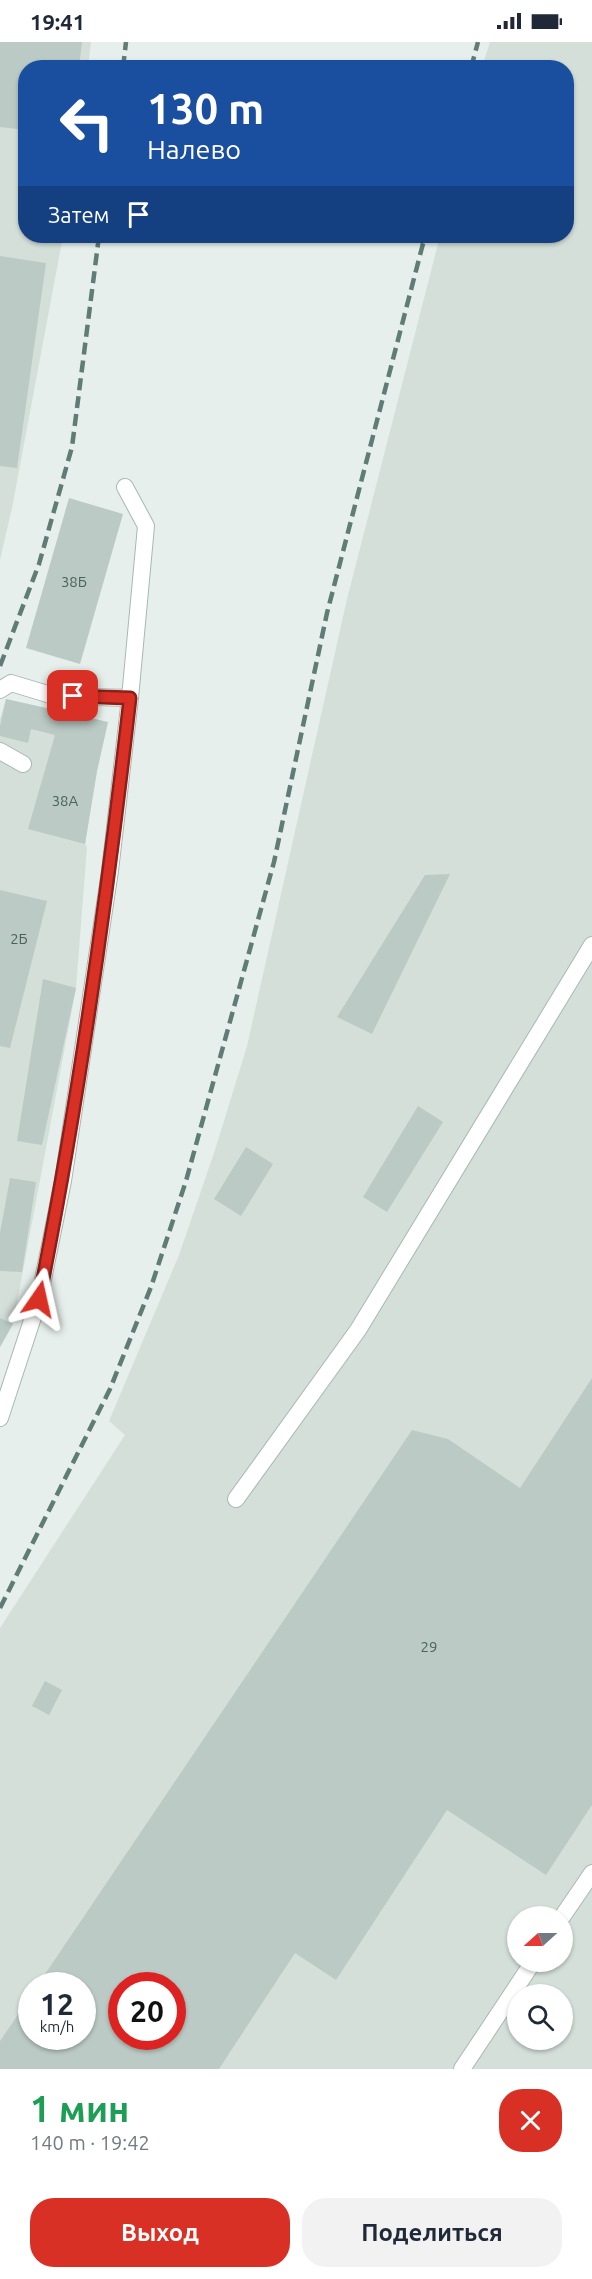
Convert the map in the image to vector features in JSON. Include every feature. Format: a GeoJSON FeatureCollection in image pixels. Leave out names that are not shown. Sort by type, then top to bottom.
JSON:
{"type":"FeatureCollection","features":[{"type":"Feature","properties":{"kind":"lane"},"geometry":{"type":"LineString","coordinates":[[0,1418],[39,1299],[63,1181],[110,871],[130,698],[146,525],[125,487]]}},
{"type":"Feature","properties":{"kind":"lane"},"geometry":{"type":"LineString","coordinates":[[0,690],[11,683],[54,696],[130,698]]}},
{"type":"Feature","properties":{"kind":"lane"},"geometry":{"type":"LineString","coordinates":[[0,751],[23,764]]}},
{"type":"Feature","properties":{"kind":"lane"},"geometry":{"type":"LineString","coordinates":[[236,1499],[358,1330],[592,945]]}},
{"type":"Feature","properties":{"kind":"lane"},"geometry":{"type":"LineString","coordinates":[[570,1906],[592,1873]]}},
{"type":"Feature","properties":{"kind":"lane"},"geometry":{"type":"LineString","coordinates":[[462,2069],[526,1972]]}},
{"type":"Feature","properties":{"kind":"shaded area"},"geometry":{"type":"Polygon","coordinates":[[[0,42],[91,42],[89,60],[18,60],[18,243],[62,243],[12,508],[0,560],[0,42]]]}},
{"type":"Feature","properties":{"kind":"shaded area"},"geometry":{"type":"Polygon","coordinates":[[[490,42],[592,42],[592,2069],[0,2069],[0,1628],[125,1435],[109,1421],[179,1255],[247,1046],[347,599],[438,243],[574,243],[574,60],[484,60],[490,42]]]}},
{"type":"Feature","properties":{"kind":"shaded area"},"geometry":{"type":"Polygon","coordinates":[[[6,699],[108,722],[85,844],[87,847],[76,988],[13,1324],[0,1347],[0,719],[6,699]]]}},
{"type":"Feature","properties":{"kind":"building"},"geometry":{"type":"Polygon","coordinates":[[[0,42],[82,42],[80,60],[18,60],[18,129],[0,127],[0,42]]]}},
{"type":"Feature","properties":{"kind":"building"},"geometry":{"type":"Polygon","coordinates":[[[0,256],[46,263],[17,468],[0,466],[0,256]]]}},
{"type":"Feature","properties":{"kind":"building"},"geometry":{"type":"Polygon","coordinates":[[[69,498],[123,514],[80,664],[26,648],[69,498]]]}},
{"type":"Feature","properties":{"kind":"building"},"geometry":{"type":"Polygon","coordinates":[[[6,699],[108,722],[85,844],[28,829],[55,735],[31,729],[28,743],[0,736],[6,699]]]}},
{"type":"Feature","properties":{"kind":"building"},"geometry":{"type":"Polygon","coordinates":[[[450,874],[372,1034],[337,1017],[425,875],[450,874]]]}},
{"type":"Feature","properties":{"kind":"building"},"geometry":{"type":"Polygon","coordinates":[[[0,890],[47,901],[10,1048],[0,1046],[0,890]]]}},
{"type":"Feature","properties":{"kind":"building"},"geometry":{"type":"Polygon","coordinates":[[[43,979],[76,988],[42,1145],[17,1141],[43,979]]]}},
{"type":"Feature","properties":{"kind":"building"},"geometry":{"type":"Polygon","coordinates":[[[418,1106],[443,1122],[387,1212],[363,1197],[418,1106]]]}},
{"type":"Feature","properties":{"kind":"building"},"geometry":{"type":"Polygon","coordinates":[[[246,1147],[273,1164],[241,1216],[214,1199],[246,1147]]]}},
{"type":"Feature","properties":{"kind":"building"},"geometry":{"type":"Polygon","coordinates":[[[10,1178],[36,1182],[22,1272],[0,1271],[0,1233],[10,1178]]]}},
{"type":"Feature","properties":{"kind":"building"},"geometry":{"type":"Polygon","coordinates":[[[0,1318],[13,1324],[0,1347],[0,1318]]]}},
{"type":"Feature","properties":{"kind":"building"},"geometry":{"type":"Polygon","coordinates":[[[592,1378],[592,1805],[546,1875],[447,1810],[336,1980],[295,1953],[219,2069],[0,2069],[0,2041],[18,2015],[18,2050],[96,2050],[96,1972],[46,1972],[412,1430],[448,1439],[520,1488],[592,1378]]]}},
{"type":"Feature","properties":{"kind":"building"},"geometry":{"type":"Polygon","coordinates":[[[45,1681],[62,1690],[49,1715],[32,1706],[45,1681]]]}},
{"type":"Feature","properties":{"kind":"railway"},"geometry":{"type":"LineString","coordinates":[[124,60],[126,42]]}},
{"type":"Feature","properties":{"kind":"railway"},"geometry":{"type":"LineString","coordinates":[[473,60],[478,42]]}},
{"type":"Feature","properties":{"kind":"railway"},"geometry":{"type":"LineString","coordinates":[[0,666],[39,564],[72,447],[98,243]]}},
{"type":"Feature","properties":{"kind":"railway"},"geometry":{"type":"LineString","coordinates":[[0,1608],[110,1389],[151,1287],[186,1181],[274,862],[327,613],[423,243]]}},
{"type":"Feature","properties":{"kind":"route"},"geometry":{"type":"LineString","coordinates":[[39,1299],[63,1181],[110,871],[130,698],[73,696]]}}]}
